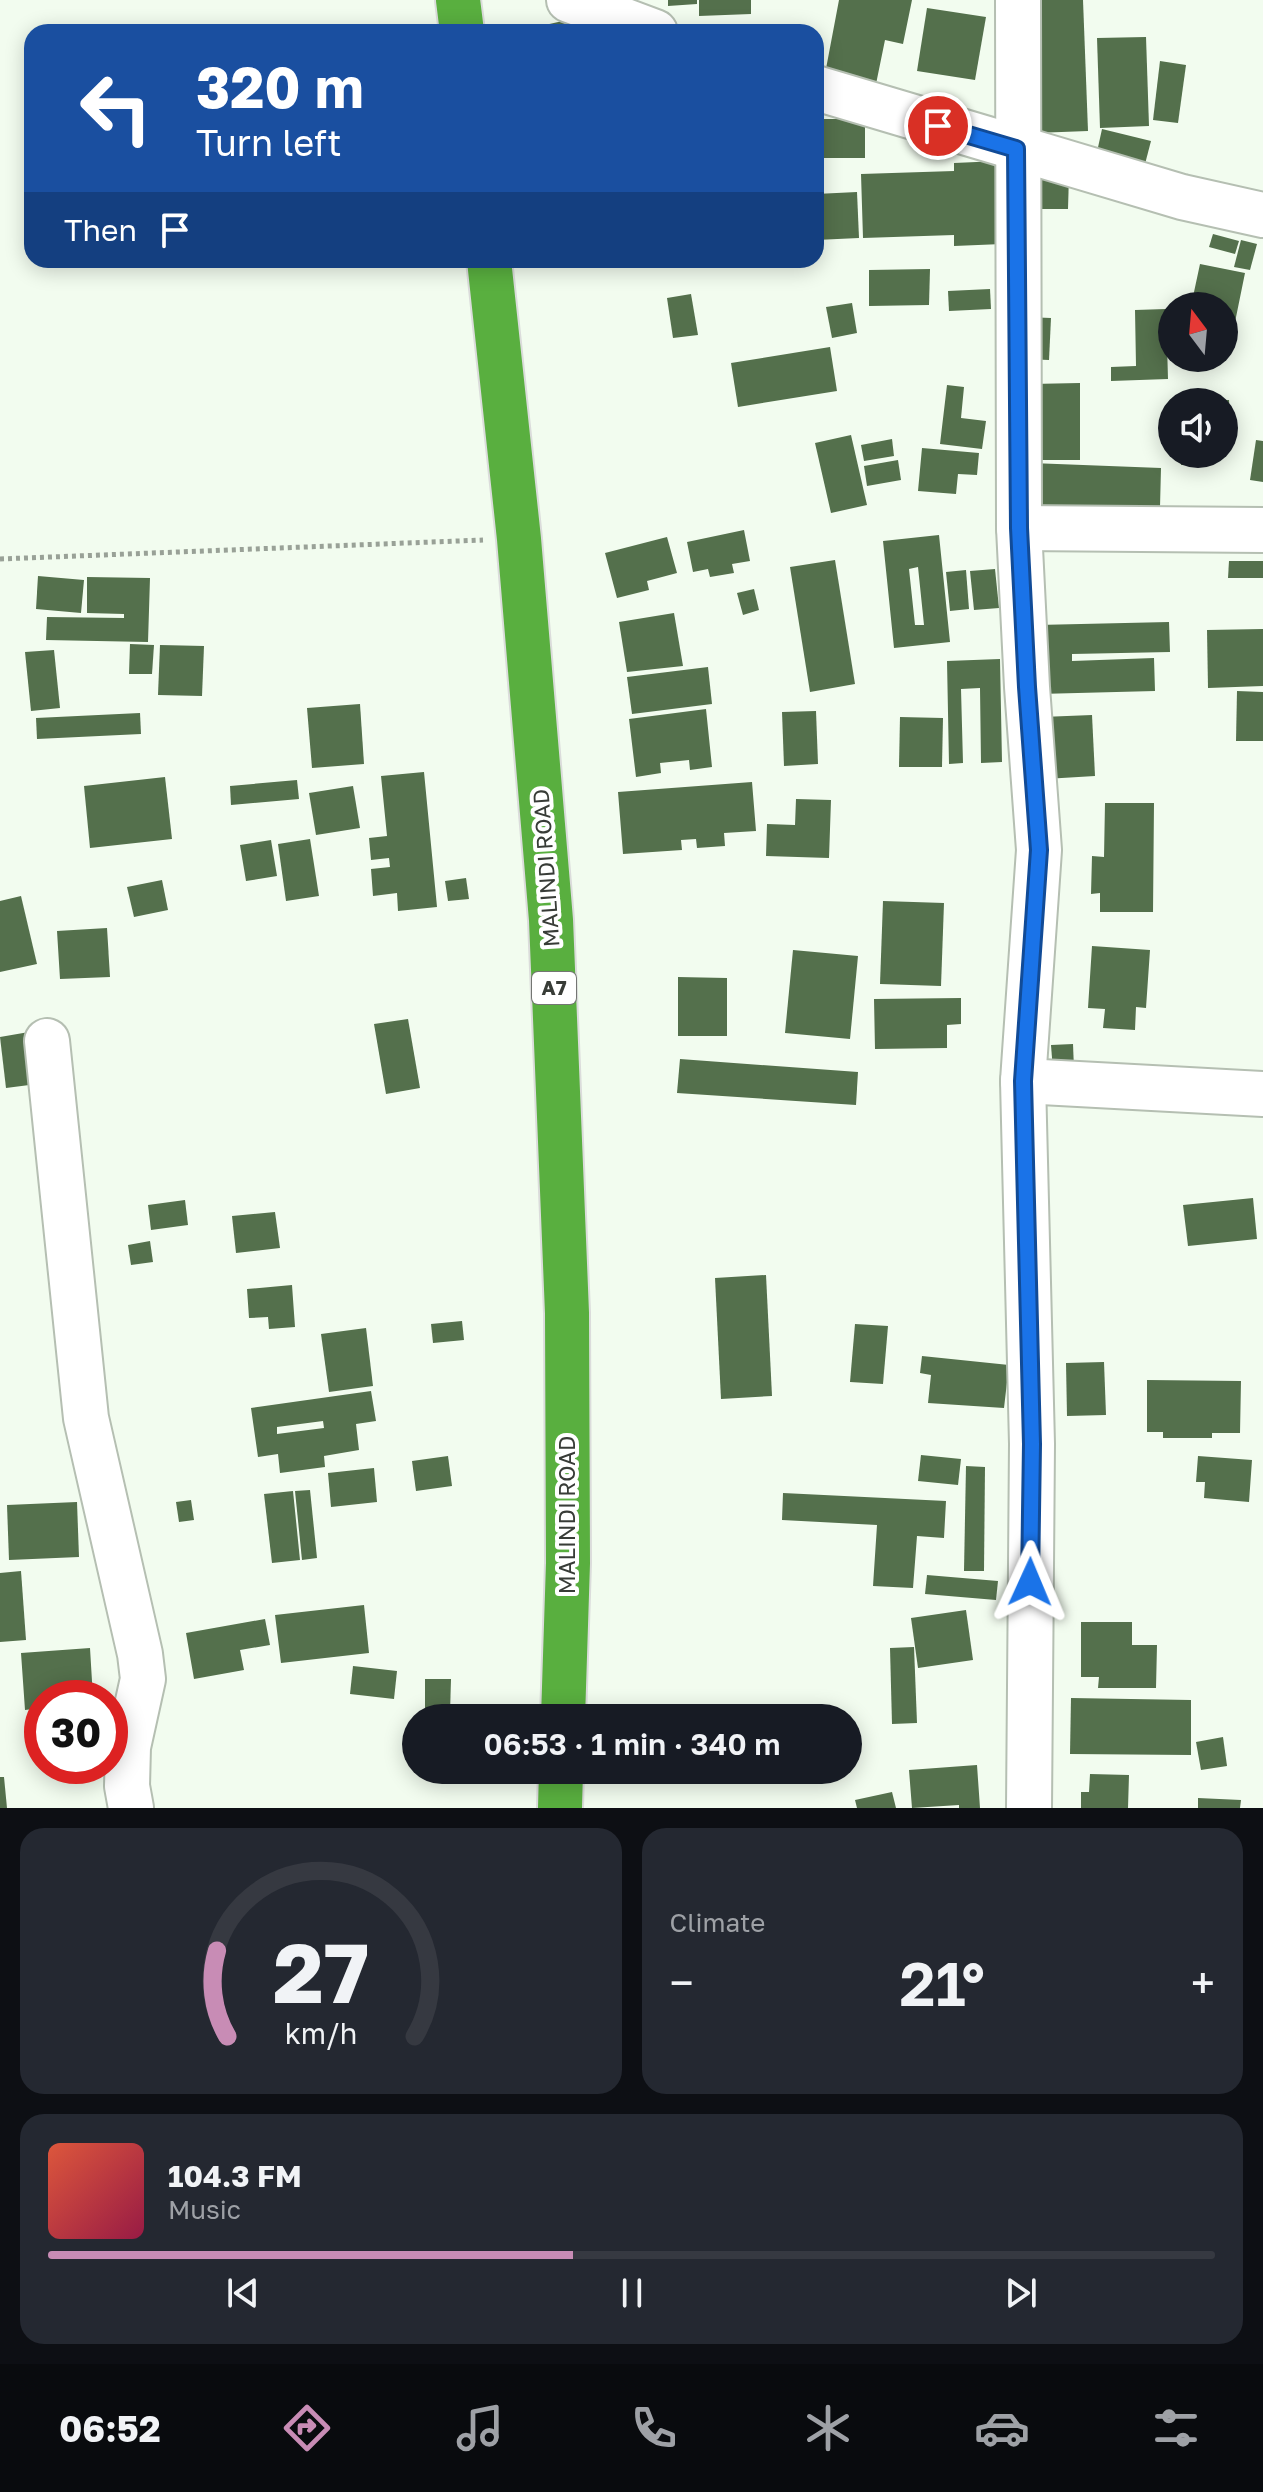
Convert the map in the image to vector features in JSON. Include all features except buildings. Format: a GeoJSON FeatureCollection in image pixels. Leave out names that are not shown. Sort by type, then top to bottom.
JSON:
{"type":"FeatureCollection","features":[{"type":"Feature","properties":{"kind":"highway"},"geometry":{"type":"LineString","coordinates":[[458,0],[461,24]]}},
{"type":"Feature","properties":{"kind":"highway","name":"MALINDI ROAD"},"geometry":{"type":"LineString","coordinates":[[490,268],[519,539],[551,920],[567,1313],[568,1563],[563,1704]]}},
{"type":"Feature","properties":{"kind":"highway"},"geometry":{"type":"LineString","coordinates":[[560,1808],[561,1784]]}},
{"type":"Feature","properties":{"kind":"street"},"geometry":{"type":"LineString","coordinates":[[569,0],[634,24]]}},
{"type":"Feature","properties":{"kind":"street"},"geometry":{"type":"LineString","coordinates":[[1018,0],[1019,528],[1039,850],[1023,1081],[1032,1444],[1029,1808]]}},
{"type":"Feature","properties":{"kind":"street"},"geometry":{"type":"LineString","coordinates":[[824,90],[1182,197],[1263,215]]}},
{"type":"Feature","properties":{"kind":"street"},"geometry":{"type":"LineString","coordinates":[[1019,528],[1263,530]]}},
{"type":"Feature","properties":{"kind":"street"},"geometry":{"type":"LineString","coordinates":[[47,1041],[86,1418],[140,1654],[143,1679],[128,1747],[127,1786],[131,1808]]}},
{"type":"Feature","properties":{"kind":"street"},"geometry":{"type":"LineString","coordinates":[[1023,1081],[1263,1094]]}},
{"type":"Feature","properties":{"kind":"path"},"geometry":{"type":"LineString","coordinates":[[0,559],[519,539]]}},
{"type":"Feature","properties":{"kind":"route"},"geometry":{"type":"LineString","coordinates":[[938,126],[1016,149],[1019,528],[1039,850],[1023,1081],[1032,1444],[1030,1582]]}}]}
